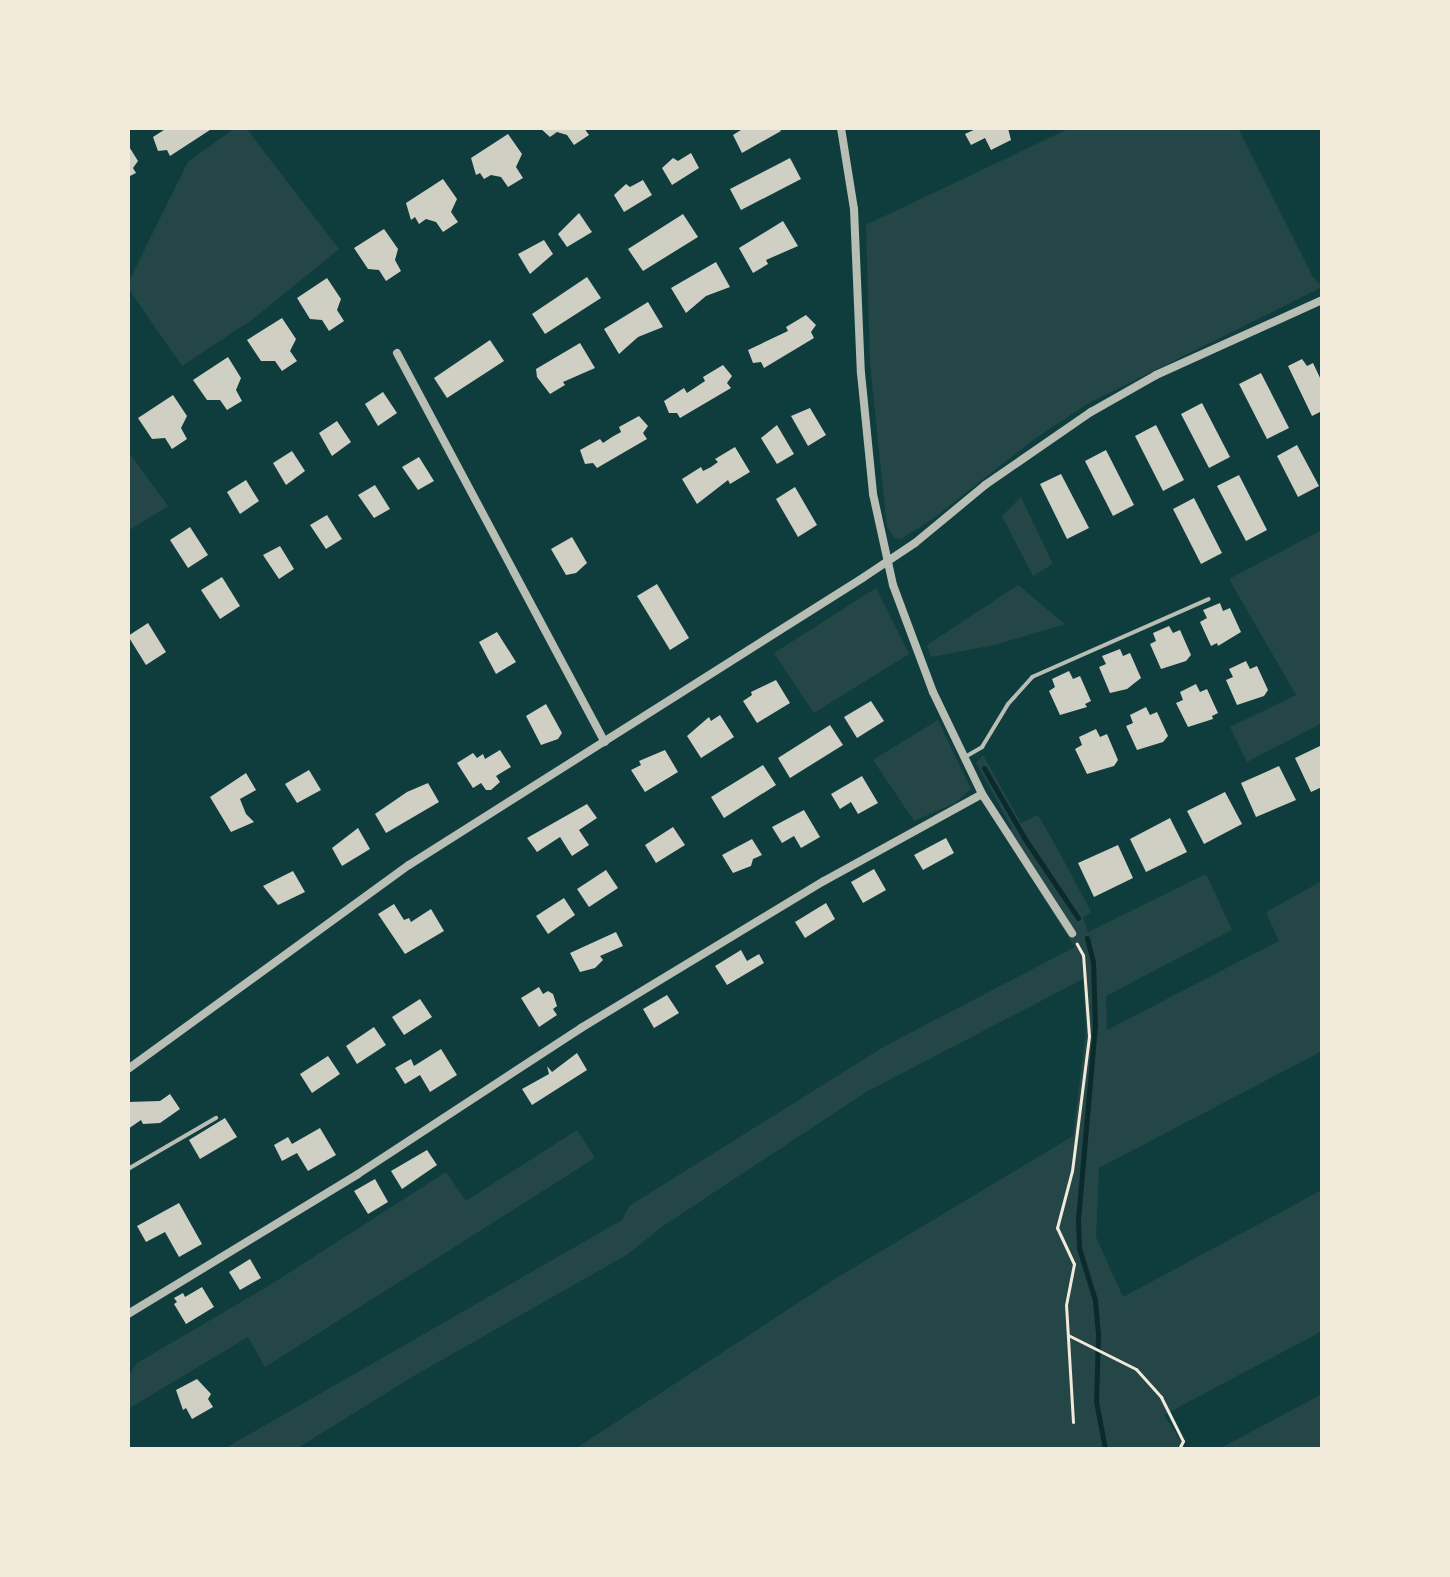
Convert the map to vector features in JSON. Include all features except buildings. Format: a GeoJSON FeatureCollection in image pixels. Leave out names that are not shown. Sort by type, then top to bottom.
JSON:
{"type":"FeatureCollection","features":[{"type":"Feature","properties":{"kind":"street"},"geometry":{"type":"LineString","coordinates":[[841,128],[854,209],[861,373],[873,494],[886,562],[933,692],[982,794],[1072,933]]}},
{"type":"Feature","properties":{"kind":"street"},"geometry":{"type":"LineString","coordinates":[[128,1069],[409,865],[915,543],[995,477],[1091,412],[1156,375],[1322,300]]}},
{"type":"Feature","properties":{"kind":"street"},"geometry":{"type":"LineString","coordinates":[[397,353],[605,742]]}},
{"type":"Feature","properties":{"kind":"street"},"geometry":{"type":"LineString","coordinates":[[128,1314],[358,1174],[581,1028],[824,881],[982,794]]}},
{"type":"Feature","properties":{"kind":"lane"},"geometry":{"type":"LineString","coordinates":[[965,757],[982,747],[1008,704],[1032,677],[1209,599]]}},
{"type":"Feature","properties":{"kind":"lane"},"geometry":{"type":"LineString","coordinates":[[128,1169],[216,1118]]}},
{"type":"Feature","properties":{"kind":"path"},"geometry":{"type":"LineString","coordinates":[[1072,933],[1083,955],[1089,1036],[1072,1171],[1057,1228],[1074,1264],[1066,1305],[1073,1422]]}},
{"type":"Feature","properties":{"kind":"path"},"geometry":{"type":"LineString","coordinates":[[1067,1335],[1136,1369],[1161,1397],[1183,1441],[1179,1449]]}},
{"type":"Feature","properties":{"kind":"shaded area"},"geometry":{"type":"Polygon","coordinates":[[[235,128],[246,128],[339,249],[253,319],[182,366],[128,288],[128,283],[188,162],[235,128]]]}},
{"type":"Feature","properties":{"kind":"shaded area"},"geometry":{"type":"Polygon","coordinates":[[[1070,128],[1238,128],[1313,277],[1322,287],[1087,404],[1033,440],[934,518],[901,539],[895,538],[887,527],[870,364],[866,225],[1070,128]]]}},
{"type":"Feature","properties":{"kind":"shaded area"},"geometry":{"type":"Polygon","coordinates":[[[128,451],[168,506],[128,531],[128,451]]]}},
{"type":"Feature","properties":{"kind":"shaded area"},"geometry":{"type":"Polygon","coordinates":[[[1021,497],[1053,564],[1033,576],[1002,516],[1021,497]]]}},
{"type":"Feature","properties":{"kind":"shaded area"},"geometry":{"type":"Polygon","coordinates":[[[1322,530],[1322,723],[1247,762],[1230,727],[1296,695],[1229,579],[1322,530]]]}},
{"type":"Feature","properties":{"kind":"shaded area"},"geometry":{"type":"Polygon","coordinates":[[[1018,585],[1065,624],[995,645],[931,657],[927,645],[1018,585]]]}},
{"type":"Feature","properties":{"kind":"shaded area"},"geometry":{"type":"Polygon","coordinates":[[[876,588],[909,654],[814,713],[774,653],[876,588]]]}},
{"type":"Feature","properties":{"kind":"shaded area"},"geometry":{"type":"Polygon","coordinates":[[[938,720],[971,789],[955,803],[914,821],[873,760],[938,720]]]}},
{"type":"Feature","properties":{"kind":"shaded area"},"geometry":{"type":"Polygon","coordinates":[[[983,755],[1021,823],[1038,815],[1091,912],[1083,917],[1088,932],[1206,874],[1232,930],[1106,996],[1107,1030],[1279,941],[1266,912],[1322,881],[1322,1051],[1099,1168],[1096,1237],[1123,1297],[1322,1190],[1322,1331],[1164,1415],[1186,1449],[575,1449],[833,1280],[1073,1136],[1086,1030],[1083,979],[866,1092],[663,1226],[628,1254],[412,1377],[296,1449],[224,1449],[622,1220],[629,1206],[885,1046],[1075,947],[1003,834],[1012,828],[976,763],[983,755]]]}},
{"type":"Feature","properties":{"kind":"shaded area"},"geometry":{"type":"Polygon","coordinates":[[[577,1130],[595,1158],[265,1367],[248,1337],[128,1409],[128,1376],[137,1363],[270,1285],[446,1172],[466,1201],[577,1130]]]}},
{"type":"Feature","properties":{"kind":"shaded area"},"geometry":{"type":"Polygon","coordinates":[[[1322,1394],[1322,1449],[1219,1449],[1322,1394]]]}},
{"type":"Feature","properties":{"kind":"waterway"},"geometry":{"type":"LineString","coordinates":[[984,768],[1025,839],[1078,918]]}},
{"type":"Feature","properties":{"kind":"waterway"},"geometry":{"type":"LineString","coordinates":[[1087,938],[1093,962],[1095,1025],[1078,1218],[1079,1248],[1095,1300],[1098,1335],[1096,1401],[1105,1449]]}}]}
